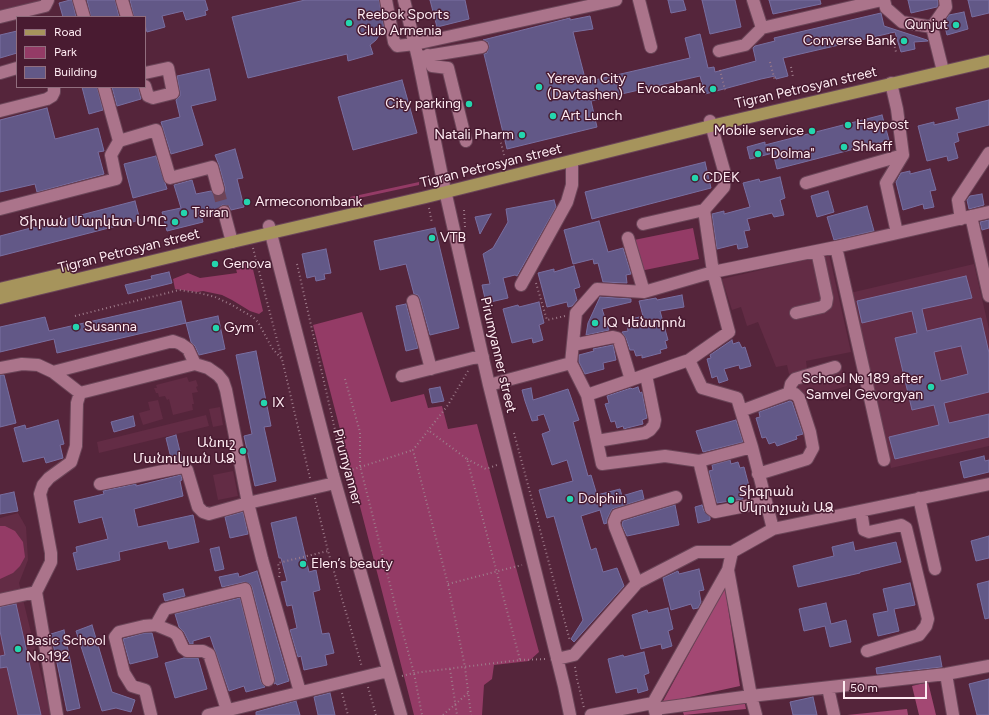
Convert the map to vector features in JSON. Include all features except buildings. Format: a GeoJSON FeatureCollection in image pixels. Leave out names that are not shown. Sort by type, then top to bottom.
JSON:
{"type":"FeatureCollection","features":[{"type":"Feature","properties":{"kind":"main road","name":"Tigran Petrosyan street"},"geometry":{"type":"LineString","coordinates":[[0,289],[572,161],[711,124],[891,83],[989,54]]}},
{"type":"Feature","properties":{"kind":"main road","name":"Tigran Petrosyan street"},"geometry":{"type":"LineString","coordinates":[[445,189],[942,68],[989,60]]}},
{"type":"Feature","properties":{"kind":"main road","name":"Tigran Petrosyan street"},"geometry":{"type":"LineString","coordinates":[[0,298],[231,238]]}},
{"type":"Feature","properties":{"kind":"street"},"geometry":{"type":"LineString","coordinates":[[79,0],[84,16]]}},
{"type":"Feature","properties":{"kind":"street"},"geometry":{"type":"LineString","coordinates":[[122,0],[127,16]]}},
{"type":"Feature","properties":{"kind":"street"},"geometry":{"type":"LineString","coordinates":[[386,0],[394,42],[397,46],[415,44],[616,0]]}},
{"type":"Feature","properties":{"kind":"street","name":"Pirumyanner street"},"geometry":{"type":"LineString","coordinates":[[404,0],[415,44],[423,57],[445,189],[489,385],[570,715]]}},
{"type":"Feature","properties":{"kind":"street"},"geometry":{"type":"LineString","coordinates":[[639,0],[651,47]]}},
{"type":"Feature","properties":{"kind":"street"},"geometry":{"type":"LineString","coordinates":[[753,0],[762,28]]}},
{"type":"Feature","properties":{"kind":"street"},"geometry":{"type":"LineString","coordinates":[[719,51],[745,44],[762,28],[883,0],[886,8],[902,22],[932,27]]}},
{"type":"Feature","properties":{"kind":"street"},"geometry":{"type":"LineString","coordinates":[[942,68],[932,27],[946,7],[945,0]]}},
{"type":"Feature","properties":{"kind":"street"},"geometry":{"type":"LineString","coordinates":[[0,18],[47,8]]}},
{"type":"Feature","properties":{"kind":"street"},"geometry":{"type":"LineString","coordinates":[[423,57],[482,47]]}},
{"type":"Feature","properties":{"kind":"street"},"geometry":{"type":"LineString","coordinates":[[423,57],[432,66],[448,68],[466,141]]}},
{"type":"Feature","properties":{"kind":"street"},"geometry":{"type":"LineString","coordinates":[[0,73],[16,68]]}},
{"type":"Feature","properties":{"kind":"street"},"geometry":{"type":"LineString","coordinates":[[146,73],[168,68],[173,93],[153,98],[148,96],[146,88]]}},
{"type":"Feature","properties":{"kind":"street"},"geometry":{"type":"LineString","coordinates":[[891,83],[898,109],[903,154],[886,183],[897,232]]}},
{"type":"Feature","properties":{"kind":"street"},"geometry":{"type":"LineString","coordinates":[[0,111],[48,99],[52,96],[54,88]]}},
{"type":"Feature","properties":{"kind":"street"},"geometry":{"type":"LineString","coordinates":[[104,88],[119,141]]}},
{"type":"Feature","properties":{"kind":"street"},"geometry":{"type":"LineString","coordinates":[[643,224],[704,210],[724,187],[724,169],[711,124]]}},
{"type":"Feature","properties":{"kind":"street"},"geometry":{"type":"LineString","coordinates":[[0,209],[116,179],[111,155],[119,141],[156,130],[170,178],[212,167],[218,189]]}},
{"type":"Feature","properties":{"kind":"street"},"geometry":{"type":"LineString","coordinates":[[989,153],[958,200],[966,218],[989,296]]}},
{"type":"Feature","properties":{"kind":"street"},"geometry":{"type":"LineString","coordinates":[[806,183],[903,154]]}},
{"type":"Feature","properties":{"kind":"street"},"geometry":{"type":"LineString","coordinates":[[521,284],[567,202],[572,185],[572,161]]}},
{"type":"Feature","properties":{"kind":"street"},"geometry":{"type":"LineString","coordinates":[[587,395],[688,360],[729,332],[713,272],[704,210]]}},
{"type":"Feature","properties":{"kind":"street"},"geometry":{"type":"LineString","coordinates":[[224,212],[231,238]]}},
{"type":"Feature","properties":{"kind":"street"},"geometry":{"type":"LineString","coordinates":[[752,447],[700,461],[665,456],[602,464],[587,395],[571,363],[576,313],[597,289],[644,292],[713,272],[836,247],[989,212]]}},
{"type":"Feature","properties":{"kind":"street","name":"Pirumyanner"},"geometry":{"type":"LineString","coordinates":[[270,229],[341,481],[393,674],[401,715]]}},
{"type":"Feature","properties":{"kind":"street"},"geometry":{"type":"LineString","coordinates":[[628,238],[644,292]]}},
{"type":"Feature","properties":{"kind":"street"},"geometry":{"type":"LineString","coordinates":[[836,247],[884,460]]}},
{"type":"Feature","properties":{"kind":"street"},"geometry":{"type":"LineString","coordinates":[[796,312],[822,307],[826,304],[827,298],[817,251]]}},
{"type":"Feature","properties":{"kind":"street"},"geometry":{"type":"LineString","coordinates":[[413,301],[430,368]]}},
{"type":"Feature","properties":{"kind":"street"},"geometry":{"type":"LineString","coordinates":[[573,345],[613,337],[617,338],[619,340],[632,380]]}},
{"type":"Feature","properties":{"kind":"street"},"geometry":{"type":"LineString","coordinates":[[53,372],[173,341],[188,349],[195,364]]}},
{"type":"Feature","properties":{"kind":"street"},"geometry":{"type":"LineString","coordinates":[[402,376],[430,368],[483,357]]}},
{"type":"Feature","properties":{"kind":"street"},"geometry":{"type":"LineString","coordinates":[[688,360],[702,388],[737,398],[752,447],[773,529]]}},
{"type":"Feature","properties":{"kind":"street"},"geometry":{"type":"LineString","coordinates":[[489,385],[571,363]]}},
{"type":"Feature","properties":{"kind":"street"},"geometry":{"type":"LineString","coordinates":[[0,368],[22,364],[38,365],[53,372],[80,393]]}},
{"type":"Feature","properties":{"kind":"street"},"geometry":{"type":"LineString","coordinates":[[80,393],[195,364],[208,368],[218,375],[223,381],[248,503],[262,559],[300,692]]}},
{"type":"Feature","properties":{"kind":"street"},"geometry":{"type":"LineString","coordinates":[[789,393],[791,384],[796,379],[835,367]]}},
{"type":"Feature","properties":{"kind":"street"},"geometry":{"type":"LineString","coordinates":[[597,441],[645,434],[654,425],[655,420],[646,375]]}},
{"type":"Feature","properties":{"kind":"street"},"geometry":{"type":"LineString","coordinates":[[58,715],[36,592],[51,562],[51,553],[40,494],[43,486],[49,478],[71,462],[76,446],[77,403],[80,393]]}},
{"type":"Feature","properties":{"kind":"street"},"geometry":{"type":"LineString","coordinates":[[741,411],[789,393],[795,394],[798,398],[810,432],[813,448],[807,459],[758,474]]}},
{"type":"Feature","properties":{"kind":"street"},"geometry":{"type":"LineString","coordinates":[[700,461],[711,509],[715,512],[766,502]]}},
{"type":"Feature","properties":{"kind":"street"},"geometry":{"type":"LineString","coordinates":[[100,484],[183,467],[187,470],[198,507],[203,512],[208,514],[341,481]]}},
{"type":"Feature","properties":{"kind":"street"},"geometry":{"type":"LineString","coordinates":[[557,659],[574,655],[637,583],[697,552],[732,552],[773,529],[989,484]]}},
{"type":"Feature","properties":{"kind":"street"},"geometry":{"type":"LineString","coordinates":[[637,583],[615,527],[614,522],[617,515],[676,497]]}},
{"type":"Feature","properties":{"kind":"street"},"geometry":{"type":"LineString","coordinates":[[919,498],[935,569]]}},
{"type":"Feature","properties":{"kind":"street"},"geometry":{"type":"LineString","coordinates":[[860,511],[864,530],[869,532],[902,525],[906,528],[928,619],[926,626],[919,635],[867,650]]}},
{"type":"Feature","properties":{"kind":"street"},"geometry":{"type":"LineString","coordinates":[[655,709],[728,570],[732,552]]}},
{"type":"Feature","properties":{"kind":"street"},"geometry":{"type":"LineString","coordinates":[[728,570],[751,696],[756,715]]}},
{"type":"Feature","properties":{"kind":"street"},"geometry":{"type":"LineString","coordinates":[[156,625],[164,609],[245,589],[268,680]]}},
{"type":"Feature","properties":{"kind":"street"},"geometry":{"type":"LineString","coordinates":[[0,600],[36,592]]}},
{"type":"Feature","properties":{"kind":"street"},"geometry":{"type":"LineString","coordinates":[[151,715],[145,690],[132,686],[124,673],[114,637],[119,632],[144,626],[156,625],[177,635],[183,648],[187,651],[203,651],[209,654],[227,710]]}},
{"type":"Feature","properties":{"kind":"street"},"geometry":{"type":"LineString","coordinates":[[591,715],[655,709],[751,696],[946,674],[989,666]]}},
{"type":"Feature","properties":{"kind":"street"},"geometry":{"type":"LineString","coordinates":[[209,715],[365,676],[393,674]]}},
{"type":"Feature","properties":{"kind":"street"},"geometry":{"type":"LineString","coordinates":[[946,674],[953,715]]}},
{"type":"Feature","properties":{"kind":"street"},"geometry":{"type":"LineString","coordinates":[[828,688],[834,715]]}},
{"type":"Feature","properties":{"kind":"path"},"geometry":{"type":"LineString","coordinates":[[892,34],[896,52]]}},
{"type":"Feature","properties":{"kind":"path"},"geometry":{"type":"LineString","coordinates":[[770,62],[775,81]]}},
{"type":"Feature","properties":{"kind":"path"},"geometry":{"type":"LineString","coordinates":[[790,67],[793,77]]}},
{"type":"Feature","properties":{"kind":"path"},"geometry":{"type":"LineString","coordinates":[[720,70],[725,90]]}},
{"type":"Feature","properties":{"kind":"path"},"geometry":{"type":"LineString","coordinates":[[504,134],[499,135],[504,155]]}},
{"type":"Feature","properties":{"kind":"path"},"geometry":{"type":"LineString","coordinates":[[429,207],[432,223]]}},
{"type":"Feature","properties":{"kind":"path"},"geometry":{"type":"LineString","coordinates":[[464,210],[466,224],[465,229]]}},
{"type":"Feature","properties":{"kind":"path"},"geometry":{"type":"LineString","coordinates":[[253,248],[282,359],[328,551],[376,715]]}},
{"type":"Feature","properties":{"kind":"path"},"geometry":{"type":"LineString","coordinates":[[297,264],[341,456]]}},
{"type":"Feature","properties":{"kind":"path"},"geometry":{"type":"LineString","coordinates":[[534,278],[547,320],[576,313]]}},
{"type":"Feature","properties":{"kind":"path"},"geometry":{"type":"LineString","coordinates":[[75,316],[179,290],[199,293],[215,297],[253,317],[258,322],[272,348],[282,359]]}},
{"type":"Feature","properties":{"kind":"path"},"geometry":{"type":"LineString","coordinates":[[341,481],[345,472],[412,450],[448,405],[470,368]]}},
{"type":"Feature","properties":{"kind":"path"},"geometry":{"type":"LineString","coordinates":[[345,379],[360,432],[360,466],[414,673],[422,715]]}},
{"type":"Feature","properties":{"kind":"path"},"geometry":{"type":"LineString","coordinates":[[513,428],[574,655],[577,679],[585,715]]}},
{"type":"Feature","properties":{"kind":"path"},"geometry":{"type":"LineString","coordinates":[[428,430],[467,459],[486,469],[499,464]]}},
{"type":"Feature","properties":{"kind":"path"},"geometry":{"type":"LineString","coordinates":[[412,450],[448,584],[465,667],[471,715]]}},
{"type":"Feature","properties":{"kind":"path"},"geometry":{"type":"LineString","coordinates":[[467,459],[520,660]]}},
{"type":"Feature","properties":{"kind":"path"},"geometry":{"type":"LineString","coordinates":[[278,580],[280,574],[278,563],[328,551]]}},
{"type":"Feature","properties":{"kind":"path"},"geometry":{"type":"LineString","coordinates":[[448,584],[525,564]]}},
{"type":"Feature","properties":{"kind":"path"},"geometry":{"type":"LineString","coordinates":[[393,674],[414,673],[520,660],[557,659]]}},
{"type":"Feature","properties":{"kind":"path"},"geometry":{"type":"LineString","coordinates":[[450,669],[457,715]]}},
{"type":"Feature","properties":{"kind":"path"},"geometry":{"type":"LineString","coordinates":[[339,682],[348,715]]}},
{"type":"Feature","properties":{"kind":"path"},"geometry":{"type":"LineString","coordinates":[[443,715],[468,693]]}},
{"type":"Feature","properties":{"kind":"shaded area"},"geometry":{"type":"Polygon","coordinates":[[[0,0],[44,0],[0,11],[0,0]]]}},
{"type":"Feature","properties":{"kind":"shaded area"},"geometry":{"type":"Polygon","coordinates":[[[829,254],[851,352],[806,361],[807,369],[805,371],[789,374],[787,365],[776,367],[758,322],[747,326],[741,307],[732,310],[722,279],[829,254]]]}},
{"type":"Feature","properties":{"kind":"shaded area","name":"School № 189 after Samvel Gevorgyan"},"geometry":{"type":"Polygon","coordinates":[[[974,264],[989,329],[989,446],[891,468],[850,293],[974,264]]]}},
{"type":"Feature","properties":{"kind":"shaded area"},"geometry":{"type":"Polygon","coordinates":[[[842,369],[847,386],[802,399],[797,383],[842,369]]]}},
{"type":"Feature","properties":{"kind":"shaded area"},"geometry":{"type":"Polygon","coordinates":[[[187,377],[189,382],[196,380],[198,386],[196,387],[198,392],[192,393],[194,404],[192,404],[193,410],[173,415],[169,399],[167,400],[165,396],[159,397],[154,388],[157,388],[156,385],[187,377]]]}},
{"type":"Feature","properties":{"kind":"shaded area"},"geometry":{"type":"Polygon","coordinates":[[[158,400],[163,419],[143,425],[139,413],[150,410],[148,402],[158,400]]]}},
{"type":"Feature","properties":{"kind":"shaded area"},"geometry":{"type":"Polygon","coordinates":[[[220,407],[223,425],[213,427],[209,409],[220,407]]]}},
{"type":"Feature","properties":{"kind":"shaded area"},"geometry":{"type":"Polygon","coordinates":[[[206,415],[209,426],[99,453],[97,442],[206,415]]]}},
{"type":"Feature","properties":{"kind":"shaded area"},"geometry":{"type":"Polygon","coordinates":[[[233,471],[238,496],[218,500],[213,475],[233,471]]]}},
{"type":"Feature","properties":{"kind":"shaded area","name":"Basic School No.192"},"geometry":{"type":"Polygon","coordinates":[[[18,513],[26,527],[28,560],[19,583],[51,715],[0,715],[0,518],[18,513]]]}},
{"type":"Feature","properties":{"kind":"shaded area"},"geometry":{"type":"Polygon","coordinates":[[[725,587],[740,686],[662,703],[725,587]]]}},
{"type":"Feature","properties":{"kind":"shaded area"},"geometry":{"type":"Polygon","coordinates":[[[928,682],[936,715],[919,715],[912,686],[928,682]]]}},
{"type":"Feature","properties":{"kind":"shaded area"},"geometry":{"type":"Polygon","coordinates":[[[744,699],[746,709],[684,715],[681,707],[744,699]]]}},
{"type":"Feature","properties":{"kind":"shaded area"},"geometry":{"type":"Polygon","coordinates":[[[907,709],[908,715],[847,715],[907,709]]]}},
{"type":"Feature","properties":{"kind":"green space"},"geometry":{"type":"Polygon","coordinates":[[[419,182],[419,185],[350,200],[350,197],[419,182]]]}},
{"type":"Feature","properties":{"kind":"green space"},"geometry":{"type":"Polygon","coordinates":[[[693,228],[699,259],[640,271],[634,240],[693,228]]]}},
{"type":"Feature","properties":{"kind":"green space"},"geometry":{"type":"Polygon","coordinates":[[[251,261],[263,311],[259,314],[250,311],[222,295],[203,291],[197,292],[175,289],[173,279],[188,273],[200,278],[237,273],[235,265],[251,261]]]}},
{"type":"Feature","properties":{"kind":"green space"},"geometry":{"type":"Polygon","coordinates":[[[362,312],[391,402],[424,394],[428,408],[442,406],[448,429],[477,424],[539,652],[529,661],[494,665],[492,679],[484,685],[482,715],[414,715],[313,325],[362,312]]]}},
{"type":"Feature","properties":{"kind":"green space"},"geometry":{"type":"Polygon","coordinates":[[[0,526],[5,526],[15,531],[23,542],[25,557],[20,566],[13,573],[0,579],[0,526]]]}},
{"type":"Feature","properties":{"kind":"tunnel"},"geometry":{"type":"LineString","coordinates":[[218,189],[224,212]]}},
{"type":"Feature","properties":{"kind":"place","name":"Reebok Sports Club Armenia"},"geometry":{"type":"Point","coordinates":[349,23]}},
{"type":"Feature","properties":{"kind":"place","name":"Qunjut"},"geometry":{"type":"Point","coordinates":[956,25]}},
{"type":"Feature","properties":{"kind":"place","name":"Converse Bank"},"geometry":{"type":"Point","coordinates":[904,41]}},
{"type":"Feature","properties":{"kind":"place","name":"Yerevan City (Davtashen)"},"geometry":{"type":"Point","coordinates":[539,87]}},
{"type":"Feature","properties":{"kind":"place","name":"Evocabank"},"geometry":{"type":"Point","coordinates":[713,89]}},
{"type":"Feature","properties":{"kind":"place","name":"City parking"},"geometry":{"type":"Point","coordinates":[469,104]}},
{"type":"Feature","properties":{"kind":"place","name":"Art Lunch"},"geometry":{"type":"Point","coordinates":[553,116]}},
{"type":"Feature","properties":{"kind":"place","name":"Haypost"},"geometry":{"type":"Point","coordinates":[848,125]}},
{"type":"Feature","properties":{"kind":"place","name":"Mobile service"},"geometry":{"type":"Point","coordinates":[812,131]}},
{"type":"Feature","properties":{"kind":"place","name":"Natali Pharm"},"geometry":{"type":"Point","coordinates":[522,135]}},
{"type":"Feature","properties":{"kind":"place","name":"Shkaff"},"geometry":{"type":"Point","coordinates":[844,147]}},
{"type":"Feature","properties":{"kind":"place","name":"\"Dolma\""},"geometry":{"type":"Point","coordinates":[758,154]}},
{"type":"Feature","properties":{"kind":"place","name":"CDEK"},"geometry":{"type":"Point","coordinates":[695,178]}},
{"type":"Feature","properties":{"kind":"place","name":"Armeconombank"},"geometry":{"type":"Point","coordinates":[247,202]}},
{"type":"Feature","properties":{"kind":"place","name":"Tsiran"},"geometry":{"type":"Point","coordinates":[184,213]}},
{"type":"Feature","properties":{"kind":"place","name":"Ծիրան Մարկետ ՍՊԸ"},"geometry":{"type":"Point","coordinates":[175,222]}},
{"type":"Feature","properties":{"kind":"place","name":"VTB"},"geometry":{"type":"Point","coordinates":[432,238]}},
{"type":"Feature","properties":{"kind":"place","name":"Genova"},"geometry":{"type":"Point","coordinates":[215,264]}},
{"type":"Feature","properties":{"kind":"place","name":"IQ Կենտրոն"},"geometry":{"type":"Point","coordinates":[595,323]}},
{"type":"Feature","properties":{"kind":"place","name":"Susanna"},"geometry":{"type":"Point","coordinates":[76,327]}},
{"type":"Feature","properties":{"kind":"place","name":"Gym"},"geometry":{"type":"Point","coordinates":[216,328]}},
{"type":"Feature","properties":{"kind":"place","name":"School № 189 after Samvel Gevorgyan"},"geometry":{"type":"Point","coordinates":[931,387]}},
{"type":"Feature","properties":{"kind":"place","name":"IX"},"geometry":{"type":"Point","coordinates":[264,403]}},
{"type":"Feature","properties":{"kind":"place","name":"Անուշ Մանուկյան ԱՁ"},"geometry":{"type":"Point","coordinates":[243,451]}},
{"type":"Feature","properties":{"kind":"place","name":"Dolphin"},"geometry":{"type":"Point","coordinates":[570,499]}},
{"type":"Feature","properties":{"kind":"place","name":"Տիգրան Մկրտչյան ԱՁ"},"geometry":{"type":"Point","coordinates":[731,500]}},
{"type":"Feature","properties":{"kind":"place","name":"Elen’s beauty"},"geometry":{"type":"Point","coordinates":[303,564]}},
{"type":"Feature","properties":{"kind":"place","name":"Basic School No.192"},"geometry":{"type":"Point","coordinates":[18,649]}}]}
